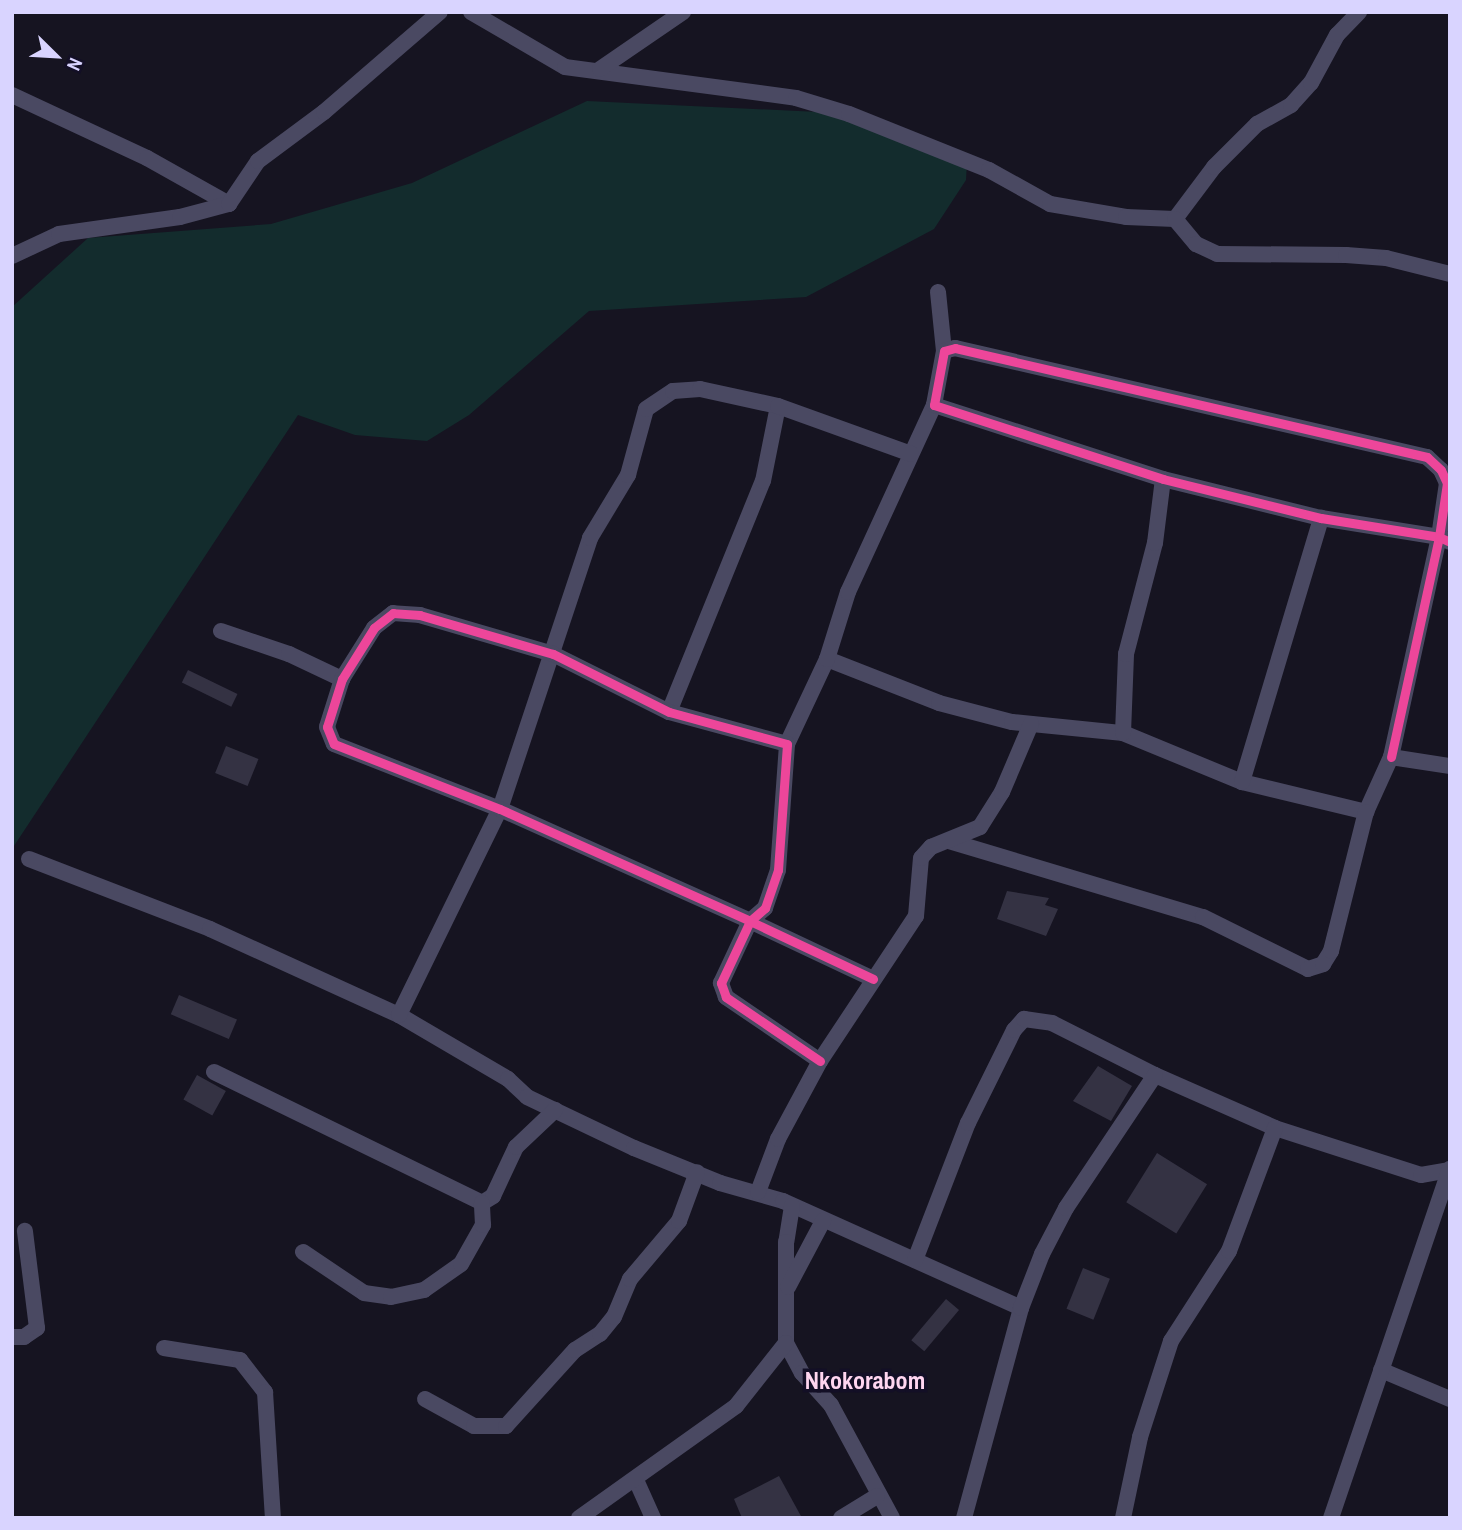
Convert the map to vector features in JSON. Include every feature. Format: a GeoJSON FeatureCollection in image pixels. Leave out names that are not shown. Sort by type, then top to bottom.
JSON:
{"type":"FeatureCollection","features":[{"type":"Feature","properties":{"kind":"street"},"geometry":{"type":"LineString","coordinates":[[12,256],[60,234],[180,217],[229,204],[258,161],[324,112],[440,12]]}},
{"type":"Feature","properties":{"kind":"street"},"geometry":{"type":"LineString","coordinates":[[471,12],[565,67],[600,69],[796,98],[849,114],[989,170],[1050,204],[1126,217],[1175,219],[1196,244],[1217,254],[1386,258],[1450,274]]}},
{"type":"Feature","properties":{"kind":"street"},"geometry":{"type":"LineString","coordinates":[[600,69],[683,12]]}},
{"type":"Feature","properties":{"kind":"street"},"geometry":{"type":"LineString","coordinates":[[1175,219],[1214,167],[1257,124],[1291,105],[1311,83],[1337,35],[1359,12]]}},
{"type":"Feature","properties":{"kind":"street"},"geometry":{"type":"LineString","coordinates":[[12,96],[147,158],[229,204]]}},
{"type":"Feature","properties":{"kind":"street"},"geometry":{"type":"LineString","coordinates":[[821,1061],[726,996],[721,983],[750,921],[765,908],[778,870],[787,744],[827,659],[848,592],[934,405],[944,351],[938,292]]}},
{"type":"Feature","properties":{"kind":"street"},"geometry":{"type":"LineString","coordinates":[[944,351],[955,348],[1427,457],[1441,470],[1447,483],[1444,540],[1391,757],[1366,812],[1331,951],[1323,964],[1308,970],[1203,917],[949,841]]}},
{"type":"Feature","properties":{"kind":"street"},"geometry":{"type":"LineString","coordinates":[[399,1015],[500,809],[590,538],[628,475],[646,409],[673,391],[700,389],[778,407],[911,454]]}},
{"type":"Feature","properties":{"kind":"street"},"geometry":{"type":"LineString","coordinates":[[934,405],[1163,479],[1321,518],[1444,540]]}},
{"type":"Feature","properties":{"kind":"street"},"geometry":{"type":"LineString","coordinates":[[669,712],[763,481],[778,407]]}},
{"type":"Feature","properties":{"kind":"street"},"geometry":{"type":"LineString","coordinates":[[1123,733],[1126,654],[1155,543],[1163,479]]}},
{"type":"Feature","properties":{"kind":"street"},"geometry":{"type":"LineString","coordinates":[[1242,782],[1321,518]]}},
{"type":"Feature","properties":{"kind":"street"},"geometry":{"type":"LineString","coordinates":[[787,744],[669,712],[553,654],[419,615],[393,613],[373,628],[342,679],[327,727],[334,744],[500,809],[873,979]]}},
{"type":"Feature","properties":{"kind":"street"},"geometry":{"type":"LineString","coordinates":[[221,631],[342,679]]}},
{"type":"Feature","properties":{"kind":"street"},"geometry":{"type":"LineString","coordinates":[[827,659],[939,703],[1031,724],[1123,733],[1242,782],[1366,812]]}},
{"type":"Feature","properties":{"kind":"street"},"geometry":{"type":"LineString","coordinates":[[758,1192],[778,1139],[821,1061],[916,916],[921,858],[931,847],[980,827],[1002,792],[1031,724]]}},
{"type":"Feature","properties":{"kind":"street"},"geometry":{"type":"LineString","coordinates":[[1391,757],[1450,766]]}},
{"type":"Feature","properties":{"kind":"street"},"geometry":{"type":"LineString","coordinates":[[29,859],[210,929],[399,1015],[555,1110],[696,1172],[792,1206],[1021,1308]]}},
{"type":"Feature","properties":{"kind":"street"},"geometry":{"type":"LineString","coordinates":[[915,1260],[968,1123],[1014,1030],[1024,1019],[1052,1023],[1155,1075],[1275,1128],[1421,1175],[1450,1170],[1446,1202],[1339,1485],[1339,1513]]}},
{"type":"Feature","properties":{"kind":"street"},"geometry":{"type":"LineString","coordinates":[[214,1072],[482,1203]]}},
{"type":"Feature","properties":{"kind":"street"},"geometry":{"type":"LineString","coordinates":[[964,1518],[1021,1308],[1051,1233],[1155,1075]]}},
{"type":"Feature","properties":{"kind":"street"},"geometry":{"type":"LineString","coordinates":[[482,1203],[494,1196],[516,1147],[555,1110]]}},
{"type":"Feature","properties":{"kind":"street"},"geometry":{"type":"LineString","coordinates":[[1123,1518],[1140,1437],[1171,1340],[1229,1251],[1275,1128]]}},
{"type":"Feature","properties":{"kind":"street"},"geometry":{"type":"LineString","coordinates":[[425,1399],[474,1426],[506,1426],[575,1350],[600,1334],[614,1317],[630,1279],[679,1222],[696,1172]]}},
{"type":"Feature","properties":{"kind":"street"},"geometry":{"type":"LineString","coordinates":[[303,1252],[364,1293],[391,1297],[424,1290],[461,1264],[483,1225],[482,1203]]}},
{"type":"Feature","properties":{"kind":"street"},"geometry":{"type":"LineString","coordinates":[[792,1206],[786,1292],[786,1343],[802,1373],[831,1405],[877,1496],[892,1518]]}},
{"type":"Feature","properties":{"kind":"street"},"geometry":{"type":"LineString","coordinates":[[786,1292],[823,1221]]}},
{"type":"Feature","properties":{"kind":"street"},"geometry":{"type":"LineString","coordinates":[[12,1337],[24,1337],[37,1328],[24,1231]]}},
{"type":"Feature","properties":{"kind":"street"},"geometry":{"type":"LineString","coordinates":[[579,1518],[636,1480],[736,1406],[786,1343]]}},
{"type":"Feature","properties":{"kind":"street"},"geometry":{"type":"LineString","coordinates":[[164,1348],[240,1360],[265,1392],[272,1518]]}},
{"type":"Feature","properties":{"kind":"street"},"geometry":{"type":"LineString","coordinates":[[1381,1370],[1450,1399]]}},
{"type":"Feature","properties":{"kind":"street"},"geometry":{"type":"LineString","coordinates":[[636,1480],[653,1518]]}},
{"type":"Feature","properties":{"kind":"street"},"geometry":{"type":"LineString","coordinates":[[841,1518],[877,1496]]}},
{"type":"Feature","properties":{"kind":"green space"},"geometry":{"type":"Polygon","coordinates":[[[587,101],[839,113],[967,162],[966,180],[934,229],[806,297],[589,311],[469,415],[427,441],[355,435],[298,415],[12,849],[12,307],[88,238],[271,224],[412,183],[587,101]]]}},
{"type":"Feature","properties":{"kind":"building"},"geometry":{"type":"Polygon","coordinates":[[[188,670],[237,694],[231,707],[182,683],[188,670]]]}},
{"type":"Feature","properties":{"kind":"building"},"geometry":{"type":"Polygon","coordinates":[[[226,746],[258,759],[248,786],[215,773],[226,746]]]}},
{"type":"Feature","properties":{"kind":"building"},"geometry":{"type":"Polygon","coordinates":[[[1007,891],[1049,898],[1045,905],[1058,909],[1046,936],[997,919],[1007,891]]]}},
{"type":"Feature","properties":{"kind":"building"},"geometry":{"type":"Polygon","coordinates":[[[179,995],[237,1020],[229,1039],[171,1014],[179,995]]]}},
{"type":"Feature","properties":{"kind":"building"},"geometry":{"type":"Polygon","coordinates":[[[1098,1066],[1132,1086],[1111,1121],[1073,1101],[1098,1066]]]}},
{"type":"Feature","properties":{"kind":"building"},"geometry":{"type":"Polygon","coordinates":[[[197,1075],[226,1091],[212,1115],[183,1099],[197,1075]]]}},
{"type":"Feature","properties":{"kind":"building"},"geometry":{"type":"Polygon","coordinates":[[[1157,1153],[1207,1184],[1176,1233],[1126,1202],[1157,1153]]]}},
{"type":"Feature","properties":{"kind":"building"},"geometry":{"type":"Polygon","coordinates":[[[1083,1268],[1110,1279],[1093,1320],[1067,1309],[1083,1268]]]}},
{"type":"Feature","properties":{"kind":"building"},"geometry":{"type":"Polygon","coordinates":[[[946,1299],[959,1310],[924,1351],[911,1340],[946,1299]]]}},
{"type":"Feature","properties":{"kind":"building"},"geometry":{"type":"Polygon","coordinates":[[[779,1476],[802,1518],[742,1518],[734,1499],[779,1476]]]}},
{"type":"Feature","properties":{"kind":"cycle path"},"geometry":{"type":"LineString","coordinates":[[1391,757],[1439,537],[1447,483],[1441,470],[1427,457],[955,348],[944,351],[934,405],[1163,479],[1321,518],[1439,537],[1450,542]]}},
{"type":"Feature","properties":{"kind":"cycle path"},"geometry":{"type":"LineString","coordinates":[[820,1061],[726,997],[721,983],[750,921],[765,908],[778,870],[787,744],[669,712],[553,654],[420,615],[393,613],[374,628],[342,679],[327,727],[334,744],[500,809],[750,921],[873,979]]}},
{"type":"Feature","properties":{"kind":"district","name":"Nkokorabom"},"geometry":{"type":"Point","coordinates":[865,1381]}}]}
